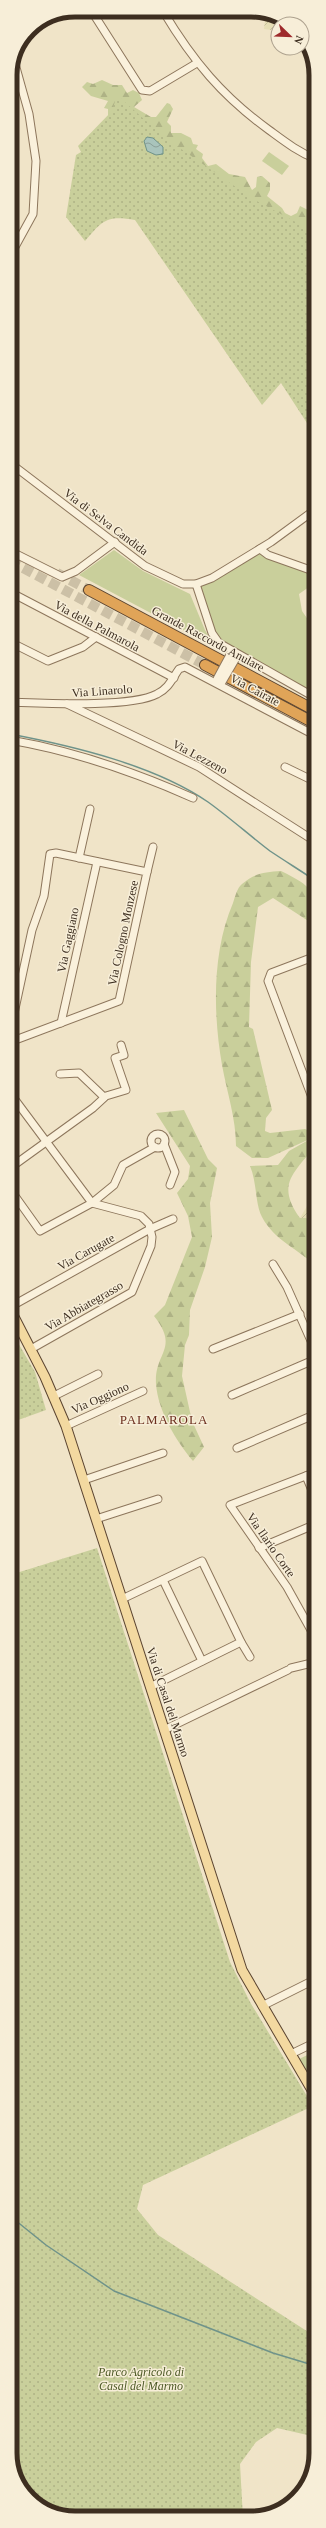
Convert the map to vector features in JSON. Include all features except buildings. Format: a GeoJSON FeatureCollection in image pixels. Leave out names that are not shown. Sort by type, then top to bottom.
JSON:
{"type":"FeatureCollection","features":[{"type":"Feature","properties":{"kind":"highway","name":"Grande Raccordo Anulare"},"geometry":{"type":"LineString","coordinates":[[88,590],[309,707]]}},
{"type":"Feature","properties":{"kind":"highway","name":"Grande Raccordo Anulare"},"geometry":{"type":"LineString","coordinates":[[205,665],[309,720]]}},
{"type":"Feature","properties":{"kind":"main road","name":"Via di Casal del Marmo"},"geometry":{"type":"LineString","coordinates":[[17,1322],[54,1396],[66,1426],[242,1970],[309,2085]]}},
{"type":"Feature","properties":{"kind":"street"},"geometry":{"type":"LineString","coordinates":[[95,17],[136,83],[144,91],[150,91],[197,63]]}},
{"type":"Feature","properties":{"kind":"street"},"geometry":{"type":"LineString","coordinates":[[167,17],[197,63],[216,86],[245,112],[291,146],[309,155]]}},
{"type":"Feature","properties":{"kind":"street"},"geometry":{"type":"LineString","coordinates":[[17,74],[29,114],[36,161],[33,214],[17,243]]}},
{"type":"Feature","properties":{"kind":"street","name":"Via di Selva Candida"},"geometry":{"type":"LineString","coordinates":[[17,468],[145,566],[167,578],[183,584],[196,584]]}},
{"type":"Feature","properties":{"kind":"street"},"geometry":{"type":"LineString","coordinates":[[309,514],[260,549],[212,578],[196,584],[213,636],[234,655],[309,694]]}},
{"type":"Feature","properties":{"kind":"street"},"geometry":{"type":"LineString","coordinates":[[17,555],[61,577],[76,571],[115,542]]}},
{"type":"Feature","properties":{"kind":"street"},"geometry":{"type":"LineString","coordinates":[[260,549],[268,555],[309,570]]}},
{"type":"Feature","properties":{"kind":"street","name":"Via della Palmarola"},"geometry":{"type":"LineString","coordinates":[[17,596],[174,678]]}},
{"type":"Feature","properties":{"kind":"street"},"geometry":{"type":"LineString","coordinates":[[17,646],[48,661],[83,647],[96,637]]}},
{"type":"Feature","properties":{"kind":"street"},"geometry":{"type":"LineString","coordinates":[[219,682],[234,655]]}},
{"type":"Feature","properties":{"kind":"street","name":"Via Linarolo"},"geometry":{"type":"LineString","coordinates":[[17,702],[67,704],[147,698],[163,691],[182,667]]}},
{"type":"Feature","properties":{"kind":"street","name":"Via Cairate"},"geometry":{"type":"LineString","coordinates":[[182,667],[219,682],[309,732]]}},
{"type":"Feature","properties":{"kind":"street","name":"Via Lezzeno"},"geometry":{"type":"LineString","coordinates":[[67,704],[199,767],[309,838]]}},
{"type":"Feature","properties":{"kind":"street"},"geometry":{"type":"LineString","coordinates":[[17,741],[54,748],[81,756],[159,783],[193,798]]}},
{"type":"Feature","properties":{"kind":"street"},"geometry":{"type":"LineString","coordinates":[[286,767],[309,778]]}},
{"type":"Feature","properties":{"kind":"street"},"geometry":{"type":"LineString","coordinates":[[79,858],[90,809]]}},
{"type":"Feature","properties":{"kind":"street","name":"Via Cologno Monzese"},"geometry":{"type":"LineString","coordinates":[[17,1039],[115,1004],[120,1000],[152,847]]}},
{"type":"Feature","properties":{"kind":"street","name":"Via Cologno Monzese"},"geometry":{"type":"LineString","coordinates":[[17,1000],[32,930],[43,900],[49,857],[54,853],[147,872]]}},
{"type":"Feature","properties":{"kind":"street","name":"Via Gaggiano"},"geometry":{"type":"LineString","coordinates":[[61,1023],[97,862]]}},
{"type":"Feature","properties":{"kind":"street"},"geometry":{"type":"LineString","coordinates":[[309,959],[272,973],[268,980],[309,1089]]}},
{"type":"Feature","properties":{"kind":"street"},"geometry":{"type":"LineString","coordinates":[[17,1163],[94,1108],[104,1097],[126,1090],[115,1058],[124,1055],[121,1045]]}},
{"type":"Feature","properties":{"kind":"street"},"geometry":{"type":"LineString","coordinates":[[60,1074],[79,1073],[104,1097]]}},
{"type":"Feature","properties":{"kind":"street"},"geometry":{"type":"LineString","coordinates":[[17,1103],[92,1203],[138,1215],[146,1220],[150,1229]]}},
{"type":"Feature","properties":{"kind":"street"},"geometry":{"type":"LineString","coordinates":[[155,1147],[151,1140],[157,1134],[163,1136],[164,1144],[175,1172],[170,1185]]}},
{"type":"Feature","properties":{"kind":"street"},"geometry":{"type":"LineString","coordinates":[[17,1199],[40,1231],[92,1203],[114,1184],[123,1165],[155,1147],[164,1144]]}},
{"type":"Feature","properties":{"kind":"street","name":"Via Carugate"},"geometry":{"type":"LineString","coordinates":[[17,1304],[150,1229],[173,1219]]}},
{"type":"Feature","properties":{"kind":"street","name":"Via Abbiategrasso"},"geometry":{"type":"LineString","coordinates":[[31,1349],[132,1292],[151,1246],[150,1229]]}},
{"type":"Feature","properties":{"kind":"street"},"geometry":{"type":"LineString","coordinates":[[273,1264],[300,1314],[309,1335]]}},
{"type":"Feature","properties":{"kind":"street"},"geometry":{"type":"LineString","coordinates":[[213,1349],[300,1314]]}},
{"type":"Feature","properties":{"kind":"street"},"geometry":{"type":"LineString","coordinates":[[232,1395],[309,1362]]}},
{"type":"Feature","properties":{"kind":"street"},"geometry":{"type":"LineString","coordinates":[[54,1396],[98,1374]]}},
{"type":"Feature","properties":{"kind":"street","name":"Via Oggiono"},"geometry":{"type":"LineString","coordinates":[[66,1426],[143,1391]]}},
{"type":"Feature","properties":{"kind":"street"},"geometry":{"type":"LineString","coordinates":[[237,1448],[309,1417]]}},
{"type":"Feature","properties":{"kind":"street"},"geometry":{"type":"LineString","coordinates":[[84,1480],[163,1453]]}},
{"type":"Feature","properties":{"kind":"street"},"geometry":{"type":"LineString","coordinates":[[309,1475],[306,1476],[309,1483]]}},
{"type":"Feature","properties":{"kind":"street","name":"Via Ilario Corte"},"geometry":{"type":"LineString","coordinates":[[306,1476],[230,1505],[287,1587],[309,1626]]}},
{"type":"Feature","properties":{"kind":"street"},"geometry":{"type":"LineString","coordinates":[[96,1519],[158,1500]]}},
{"type":"Feature","properties":{"kind":"street"},"geometry":{"type":"LineString","coordinates":[[259,1548],[309,1527]]}},
{"type":"Feature","properties":{"kind":"street"},"geometry":{"type":"LineString","coordinates":[[122,1599],[202,1561],[241,1642],[250,1657]]}},
{"type":"Feature","properties":{"kind":"street"},"geometry":{"type":"LineString","coordinates":[[162,1580],[202,1661]]}},
{"type":"Feature","properties":{"kind":"street"},"geometry":{"type":"LineString","coordinates":[[150,1687],[241,1642]]}},
{"type":"Feature","properties":{"kind":"street"},"geometry":{"type":"LineString","coordinates":[[164,1730],[289,1669],[309,1664]]}},
{"type":"Feature","properties":{"kind":"street"},"geometry":{"type":"LineString","coordinates":[[262,2006],[309,1982]]}},
{"type":"Feature","properties":{"kind":"street"},"geometry":{"type":"LineString","coordinates":[[291,2054],[309,2045]]}},
{"type":"Feature","properties":{"kind":"shaded area"},"geometry":{"type":"Polygon","coordinates":[[[265,19],[270,20],[270,30],[264,29],[265,19]]]}},
{"type":"Feature","properties":{"kind":"shaded area"},"geometry":{"type":"Polygon","coordinates":[[[309,1203],[309,1220],[300,1218],[309,1203]]]}},
{"type":"Feature","properties":{"kind":"green space"},"geometry":{"type":"Polygon","coordinates":[[[102,80],[113,85],[122,85],[127,93],[133,90],[139,93],[142,100],[134,107],[151,117],[156,117],[167,103],[170,104],[173,109],[167,122],[171,126],[171,133],[181,133],[191,138],[193,144],[198,145],[196,149],[203,154],[202,158],[208,166],[216,164],[229,174],[245,177],[252,190],[256,187],[257,177],[262,176],[270,183],[270,190],[267,196],[282,208],[285,213],[291,216],[297,213],[300,206],[309,210],[309,233],[108,118],[108,109],[104,108],[108,101],[91,96],[82,87],[87,82],[93,84],[102,80]]]}},
{"type":"Feature","properties":{"kind":"green space"},"geometry":{"type":"Polygon","coordinates":[[[117,95],[164,137],[253,199],[309,229],[309,426],[281,383],[262,405],[135,220],[118,218],[106,221],[96,228],[85,241],[66,217],[76,155],[81,152],[78,146],[112,111],[117,95]]]}},
{"type":"Feature","properties":{"kind":"green space"},"geometry":{"type":"Polygon","coordinates":[[[269,152],[289,166],[282,175],[262,161],[269,152]]]}},
{"type":"Feature","properties":{"kind":"green space"},"geometry":{"type":"Polygon","coordinates":[[[114,550],[143,571],[190,594],[205,630],[215,647],[79,575],[114,550]]]}},
{"type":"Feature","properties":{"kind":"green space"},"geometry":{"type":"Polygon","coordinates":[[[259,552],[263,556],[309,572],[309,587],[299,594],[302,611],[309,621],[309,692],[220,640],[213,629],[198,587],[259,552]]]}},
{"type":"Feature","properties":{"kind":"green space"},"geometry":{"type":"Polygon","coordinates":[[[281,871],[300,881],[306,886],[309,890],[309,921],[273,898],[258,907],[251,962],[249,1027],[253,1029],[272,1110],[266,1118],[265,1131],[270,1133],[305,1129],[309,1131],[309,1139],[268,1158],[252,1158],[236,1146],[235,1125],[219,1045],[216,983],[221,942],[236,893],[240,886],[251,877],[281,871]]]}},
{"type":"Feature","properties":{"kind":"green space"},"geometry":{"type":"Polygon","coordinates":[[[184,1110],[208,1159],[217,1168],[210,1203],[212,1237],[205,1267],[190,1310],[189,1335],[185,1345],[182,1376],[192,1421],[204,1447],[193,1461],[174,1435],[164,1415],[157,1394],[156,1373],[166,1344],[165,1336],[154,1316],[165,1305],[192,1237],[188,1216],[177,1193],[188,1179],[190,1166],[156,1113],[184,1110]]]}},
{"type":"Feature","properties":{"kind":"green space"},"geometry":{"type":"Polygon","coordinates":[[[309,1140],[309,1153],[291,1178],[289,1195],[292,1206],[300,1218],[309,1220],[309,1260],[280,1238],[267,1225],[260,1212],[250,1166],[278,1165],[289,1151],[309,1140]]]}},
{"type":"Feature","properties":{"kind":"green space"},"geometry":{"type":"Polygon","coordinates":[[[17,1341],[35,1372],[46,1410],[17,1420],[17,1341]]]}},
{"type":"Feature","properties":{"kind":"green space","name":"Parco Agricolo di Casal del Marmo"},"geometry":{"type":"Polygon","coordinates":[[[97,1548],[230,1962],[250,2002],[309,2099],[309,2108],[143,2185],[137,2209],[158,2235],[309,2332],[309,2435],[277,2428],[256,2442],[240,2464],[243,2511],[64,2510],[46,2503],[31,2491],[21,2475],[19,2468],[17,2456],[17,1573],[97,1548]]]}},
{"type":"Feature","properties":{"kind":"green space"},"geometry":{"type":"Polygon","coordinates":[[[309,2054],[309,2070],[306,2072],[299,2059],[309,2054]]]}},
{"type":"Feature","properties":{"kind":"water"},"geometry":{"type":"Polygon","coordinates":[[[147,137],[153,138],[163,147],[163,154],[156,155],[147,151],[144,141],[147,137]]]}},
{"type":"Feature","properties":{"kind":"waterway"},"geometry":{"type":"LineString","coordinates":[[17,735],[86,751],[138,767],[163,777],[208,802],[270,851],[309,876]]}},
{"type":"Feature","properties":{"kind":"waterway"},"geometry":{"type":"LineString","coordinates":[[17,2222],[46,2245],[114,2291],[273,2353],[309,2364]]}},
{"type":"Feature","properties":{"kind":"tunnel"},"geometry":{"type":"LineString","coordinates":[[17,565],[205,665]]}},
{"type":"Feature","properties":{"kind":"tunnel"},"geometry":{"type":"LineString","coordinates":[[57,573],[89,590]]}},
{"type":"Feature","properties":{"kind":"district","name":"PALMAROLA"},"geometry":{"type":"Point","coordinates":[164,1419]}}]}
